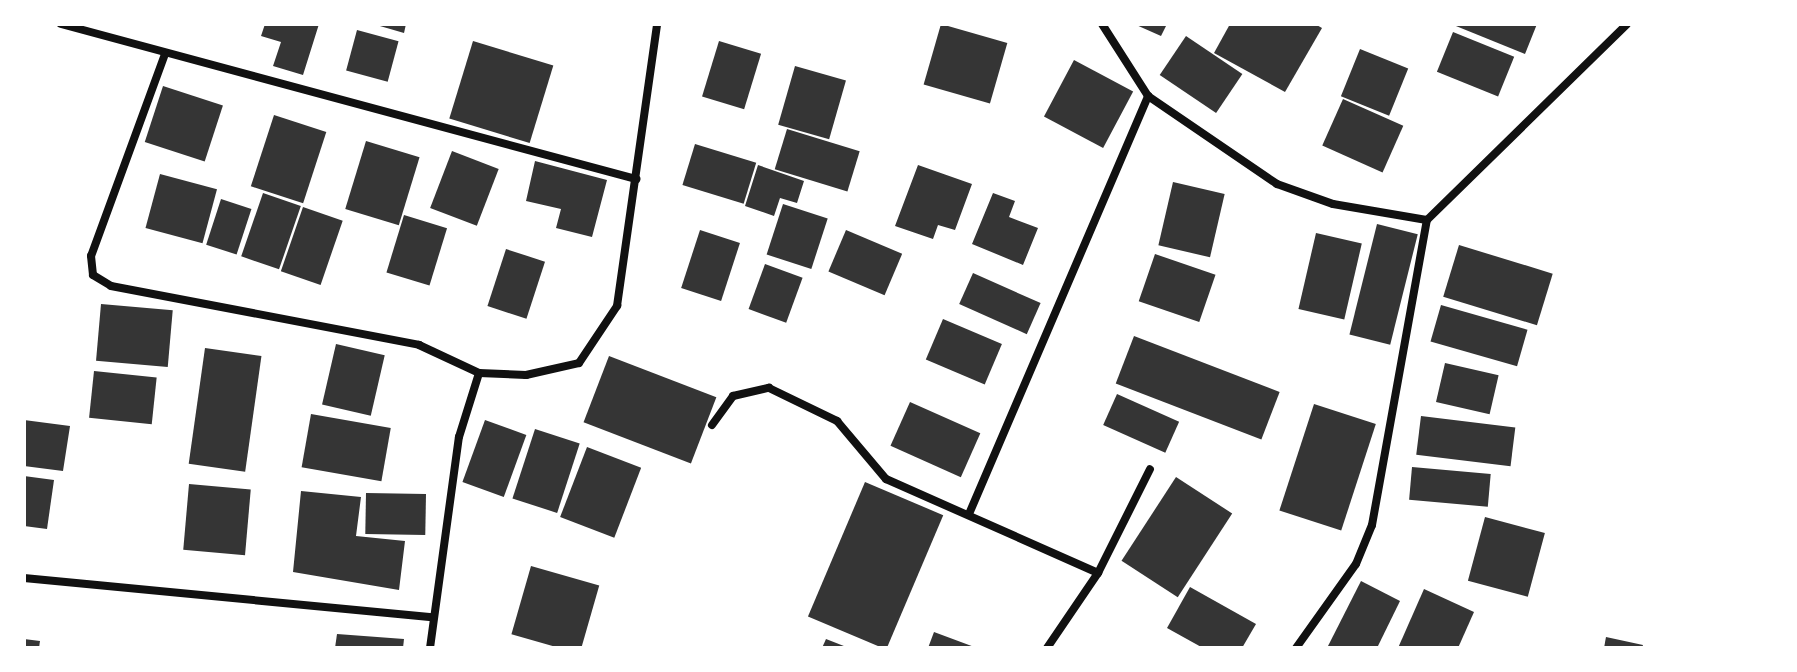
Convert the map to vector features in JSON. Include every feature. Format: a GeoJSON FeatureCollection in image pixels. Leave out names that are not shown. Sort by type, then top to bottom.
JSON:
{"type":"FeatureCollection","features":[{"type":"Feature","properties":{"kind":"street"},"geometry":{"type":"LineString","coordinates":[[61,24],[636,179]]}},
{"type":"Feature","properties":{"kind":"street"},"geometry":{"type":"LineString","coordinates":[[165,54],[91,256],[93,275],[111,286],[419,345],[479,373],[552,370],[579,363],[597,343],[628,266],[636,179],[657,24]]}},
{"type":"Feature","properties":{"kind":"street"},"geometry":{"type":"LineString","coordinates":[[1102,24],[1148,96],[1179,125],[1277,184],[1333,204],[1427,220]]}},
{"type":"Feature","properties":{"kind":"street"},"geometry":{"type":"LineString","coordinates":[[1296,648],[1356,564],[1372,525],[1427,220],[1627,24]]}},
{"type":"Feature","properties":{"kind":"street"},"geometry":{"type":"LineString","coordinates":[[969,514],[1148,96]]}},
{"type":"Feature","properties":{"kind":"street"},"geometry":{"type":"LineString","coordinates":[[430,648],[459,437],[479,373]]}},
{"type":"Feature","properties":{"kind":"street"},"geometry":{"type":"LineString","coordinates":[[712,425],[733,396],[769,388],[837,421],[886,479],[1098,573]]}},
{"type":"Feature","properties":{"kind":"street"},"geometry":{"type":"LineString","coordinates":[[1047,648],[1098,573],[1150,469]]}},
{"type":"Feature","properties":{"kind":"street"},"geometry":{"type":"LineString","coordinates":[[24,578],[432,617]]}},
{"type":"Feature","properties":{"kind":"building"},"geometry":{"type":"Polygon","coordinates":[[[265,24],[319,24],[303,75],[273,66],[281,42],[261,36],[265,24]]]}},
{"type":"Feature","properties":{"kind":"building"},"geometry":{"type":"Polygon","coordinates":[[[373,24],[406,24],[404,33],[373,24]]]}},
{"type":"Feature","properties":{"kind":"building"},"geometry":{"type":"Polygon","coordinates":[[[941,24],[1007,43],[990,104],[924,85],[941,24]]]}},
{"type":"Feature","properties":{"kind":"building"},"geometry":{"type":"Polygon","coordinates":[[[1134,24],[1167,24],[1161,36],[1134,24]]]}},
{"type":"Feature","properties":{"kind":"building"},"geometry":{"type":"Polygon","coordinates":[[[1230,24],[1315,24],[1322,28],[1285,92],[1214,53],[1230,24]]]}},
{"type":"Feature","properties":{"kind":"building"},"geometry":{"type":"Polygon","coordinates":[[[1451,24],[1537,24],[1525,54],[1451,24]]]}},
{"type":"Feature","properties":{"kind":"building"},"geometry":{"type":"Polygon","coordinates":[[[357,30],[399,41],[388,82],[346,71],[357,30]]]}},
{"type":"Feature","properties":{"kind":"building"},"geometry":{"type":"Polygon","coordinates":[[[1453,32],[1514,57],[1498,97],[1437,72],[1453,32]]]}},
{"type":"Feature","properties":{"kind":"building"},"geometry":{"type":"Polygon","coordinates":[[[1186,36],[1242,74],[1216,113],[1160,75],[1186,36]]]}},
{"type":"Feature","properties":{"kind":"building"},"geometry":{"type":"Polygon","coordinates":[[[473,41],[553,66],[530,143],[449,118],[473,41]]]}},
{"type":"Feature","properties":{"kind":"building"},"geometry":{"type":"Polygon","coordinates":[[[719,41],[761,54],[744,109],[702,96],[719,41]]]}},
{"type":"Feature","properties":{"kind":"building"},"geometry":{"type":"Polygon","coordinates":[[[1360,49],[1408,68],[1389,116],[1341,96],[1360,49]]]}},
{"type":"Feature","properties":{"kind":"building"},"geometry":{"type":"Polygon","coordinates":[[[1074,60],[1133,91],[1103,148],[1044,117],[1074,60]]]}},
{"type":"Feature","properties":{"kind":"building"},"geometry":{"type":"Polygon","coordinates":[[[795,66],[846,81],[829,139],[778,125],[795,66]]]}},
{"type":"Feature","properties":{"kind":"building"},"geometry":{"type":"Polygon","coordinates":[[[163,86],[223,105],[205,162],[145,142],[163,86]]]}},
{"type":"Feature","properties":{"kind":"building"},"geometry":{"type":"Polygon","coordinates":[[[1343,99],[1403,126],[1383,172],[1322,146],[1343,99]]]}},
{"type":"Feature","properties":{"kind":"building"},"geometry":{"type":"Polygon","coordinates":[[[274,115],[326,132],[303,203],[251,186],[274,115]]]}},
{"type":"Feature","properties":{"kind":"building"},"geometry":{"type":"Polygon","coordinates":[[[787,129],[860,151],[847,191],[775,169],[787,129]]]}},
{"type":"Feature","properties":{"kind":"building"},"geometry":{"type":"Polygon","coordinates":[[[366,141],[420,157],[399,225],[345,209],[366,141]]]}},
{"type":"Feature","properties":{"kind":"building"},"geometry":{"type":"Polygon","coordinates":[[[695,144],[756,163],[744,204],[682,185],[695,144]]]}},
{"type":"Feature","properties":{"kind":"building"},"geometry":{"type":"Polygon","coordinates":[[[452,151],[499,169],[477,226],[430,208],[452,151]]]}},
{"type":"Feature","properties":{"kind":"building"},"geometry":{"type":"Polygon","coordinates":[[[535,161],[607,180],[592,237],[556,228],[561,209],[526,201],[535,161]]]}},
{"type":"Feature","properties":{"kind":"building"},"geometry":{"type":"Polygon","coordinates":[[[758,165],[804,181],[797,203],[780,198],[774,216],[745,206],[758,165]]]}},
{"type":"Feature","properties":{"kind":"building"},"geometry":{"type":"Polygon","coordinates":[[[918,165],[972,184],[955,230],[938,225],[933,239],[895,226],[918,165]]]}},
{"type":"Feature","properties":{"kind":"building"},"geometry":{"type":"Polygon","coordinates":[[[160,174],[217,189],[202,243],[146,228],[160,174]]]}},
{"type":"Feature","properties":{"kind":"building"},"geometry":{"type":"Polygon","coordinates":[[[1173,182],[1225,194],[1210,257],[1158,245],[1173,182]]]}},
{"type":"Feature","properties":{"kind":"building"},"geometry":{"type":"Polygon","coordinates":[[[263,193],[301,206],[279,269],[241,256],[263,193]]]}},
{"type":"Feature","properties":{"kind":"building"},"geometry":{"type":"Polygon","coordinates":[[[993,193],[1015,201],[1009,217],[1038,228],[1023,265],[972,244],[993,193]]]}},
{"type":"Feature","properties":{"kind":"building"},"geometry":{"type":"Polygon","coordinates":[[[221,199],[251,209],[237,255],[206,245],[221,199]]]}},
{"type":"Feature","properties":{"kind":"building"},"geometry":{"type":"Polygon","coordinates":[[[783,204],[828,219],[811,269],[767,254],[783,204]]]}},
{"type":"Feature","properties":{"kind":"building"},"geometry":{"type":"Polygon","coordinates":[[[303,207],[343,221],[321,285],[281,271],[303,207]]]}},
{"type":"Feature","properties":{"kind":"building"},"geometry":{"type":"Polygon","coordinates":[[[404,215],[447,228],[429,286],[386,272],[404,215]]]}},
{"type":"Feature","properties":{"kind":"building"},"geometry":{"type":"Polygon","coordinates":[[[1377,224],[1418,234],[1390,345],[1349,335],[1377,224]]]}},
{"type":"Feature","properties":{"kind":"building"},"geometry":{"type":"Polygon","coordinates":[[[700,230],[740,243],[721,301],[681,288],[700,230]]]}},
{"type":"Feature","properties":{"kind":"building"},"geometry":{"type":"Polygon","coordinates":[[[846,230],[902,254],[885,295],[828,271],[846,230]]]}},
{"type":"Feature","properties":{"kind":"building"},"geometry":{"type":"Polygon","coordinates":[[[1316,233],[1362,244],[1344,320],[1298,309],[1316,233]]]}},
{"type":"Feature","properties":{"kind":"building"},"geometry":{"type":"Polygon","coordinates":[[[1459,245],[1553,274],[1537,325],[1443,297],[1459,245]]]}},
{"type":"Feature","properties":{"kind":"building"},"geometry":{"type":"Polygon","coordinates":[[[506,249],[545,262],[526,319],[487,306],[506,249]]]}},
{"type":"Feature","properties":{"kind":"building"},"geometry":{"type":"Polygon","coordinates":[[[1155,254],[1216,275],[1199,322],[1139,301],[1155,254]]]}},
{"type":"Feature","properties":{"kind":"building"},"geometry":{"type":"Polygon","coordinates":[[[765,264],[803,278],[786,323],[749,309],[765,264]]]}},
{"type":"Feature","properties":{"kind":"building"},"geometry":{"type":"Polygon","coordinates":[[[973,273],[1041,303],[1027,334],[959,304],[973,273]]]}},
{"type":"Feature","properties":{"kind":"building"},"geometry":{"type":"Polygon","coordinates":[[[101,304],[173,310],[168,367],[96,361],[101,304]]]}},
{"type":"Feature","properties":{"kind":"building"},"geometry":{"type":"Polygon","coordinates":[[[1441,305],[1528,330],[1517,366],[1431,342],[1441,305]]]}},
{"type":"Feature","properties":{"kind":"building"},"geometry":{"type":"Polygon","coordinates":[[[943,319],[1002,344],[985,385],[926,360],[943,319]]]}},
{"type":"Feature","properties":{"kind":"building"},"geometry":{"type":"Polygon","coordinates":[[[1134,336],[1280,392],[1261,440],[1116,384],[1134,336]]]}},
{"type":"Feature","properties":{"kind":"building"},"geometry":{"type":"Polygon","coordinates":[[[336,344],[385,355],[371,416],[322,404],[336,344]]]}},
{"type":"Feature","properties":{"kind":"building"},"geometry":{"type":"Polygon","coordinates":[[[205,348],[261,356],[245,472],[189,464],[205,348]]]}},
{"type":"Feature","properties":{"kind":"building"},"geometry":{"type":"Polygon","coordinates":[[[609,356],[716,397],[691,463],[584,422],[609,356]]]}},
{"type":"Feature","properties":{"kind":"building"},"geometry":{"type":"Polygon","coordinates":[[[1445,363],[1499,375],[1490,414],[1436,402],[1445,363]]]}},
{"type":"Feature","properties":{"kind":"building"},"geometry":{"type":"Polygon","coordinates":[[[94,371],[157,378],[152,424],[89,418],[94,371]]]}},
{"type":"Feature","properties":{"kind":"building"},"geometry":{"type":"Polygon","coordinates":[[[1117,394],[1179,422],[1165,453],[1103,425],[1117,394]]]}},
{"type":"Feature","properties":{"kind":"building"},"geometry":{"type":"Polygon","coordinates":[[[910,402],[980,433],[961,477],[890,446],[910,402]]]}},
{"type":"Feature","properties":{"kind":"building"},"geometry":{"type":"Polygon","coordinates":[[[1314,404],[1376,424],[1341,531],[1279,511],[1314,404]]]}},
{"type":"Feature","properties":{"kind":"building"},"geometry":{"type":"Polygon","coordinates":[[[311,414],[391,428],[381,481],[302,467],[311,414]]]}},
{"type":"Feature","properties":{"kind":"building"},"geometry":{"type":"Polygon","coordinates":[[[1421,416],[1515,428],[1511,466],[1416,455],[1421,416]]]}},
{"type":"Feature","properties":{"kind":"building"},"geometry":{"type":"Polygon","coordinates":[[[24,420],[70,426],[63,471],[24,466],[24,420]]]}},
{"type":"Feature","properties":{"kind":"building"},"geometry":{"type":"Polygon","coordinates":[[[485,420],[526,435],[504,497],[462,482],[485,420]]]}},
{"type":"Feature","properties":{"kind":"building"},"geometry":{"type":"Polygon","coordinates":[[[535,429],[580,444],[557,513],[512,498],[535,429]]]}},
{"type":"Feature","properties":{"kind":"building"},"geometry":{"type":"Polygon","coordinates":[[[587,447],[641,468],[614,538],[560,517],[587,447]]]}},
{"type":"Feature","properties":{"kind":"building"},"geometry":{"type":"Polygon","coordinates":[[[1412,467],[1491,474],[1488,507],[1409,500],[1412,467]]]}},
{"type":"Feature","properties":{"kind":"building"},"geometry":{"type":"Polygon","coordinates":[[[24,476],[54,480],[47,529],[24,526],[24,476]]]}},
{"type":"Feature","properties":{"kind":"building"},"geometry":{"type":"Polygon","coordinates":[[[1176,477],[1232,513],[1178,597],[1122,561],[1176,477]]]}},
{"type":"Feature","properties":{"kind":"building"},"geometry":{"type":"Polygon","coordinates":[[[865,482],[943,515],[887,648],[808,616],[865,482]]]}},
{"type":"Feature","properties":{"kind":"building"},"geometry":{"type":"Polygon","coordinates":[[[189,484],[251,489],[245,555],[183,550],[189,484]]]}},
{"type":"Feature","properties":{"kind":"building"},"geometry":{"type":"Polygon","coordinates":[[[301,491],[361,497],[356,536],[405,541],[399,590],[293,572],[301,491]]]}},
{"type":"Feature","properties":{"kind":"building"},"geometry":{"type":"Polygon","coordinates":[[[366,493],[426,494],[425,535],[365,534],[366,493]]]}},
{"type":"Feature","properties":{"kind":"building"},"geometry":{"type":"Polygon","coordinates":[[[1485,517],[1545,533],[1528,597],[1468,581],[1485,517]]]}},
{"type":"Feature","properties":{"kind":"building"},"geometry":{"type":"Polygon","coordinates":[[[531,566],[599,586],[581,648],[559,648],[511,634],[531,566]]]}},
{"type":"Feature","properties":{"kind":"building"},"geometry":{"type":"Polygon","coordinates":[[[1361,581],[1400,601],[1377,648],[1327,648],[1361,581]]]}},
{"type":"Feature","properties":{"kind":"building"},"geometry":{"type":"Polygon","coordinates":[[[1190,587],[1256,624],[1242,648],[1203,648],[1167,628],[1190,587]]]}},
{"type":"Feature","properties":{"kind":"building"},"geometry":{"type":"Polygon","coordinates":[[[1424,589],[1474,612],[1458,648],[1398,648],[1424,589]]]}},
{"type":"Feature","properties":{"kind":"building"},"geometry":{"type":"Polygon","coordinates":[[[934,632],[977,648],[928,648],[934,632]]]}},
{"type":"Feature","properties":{"kind":"building"},"geometry":{"type":"Polygon","coordinates":[[[337,634],[404,639],[403,648],[335,648],[337,634]]]}},
{"type":"Feature","properties":{"kind":"building"},"geometry":{"type":"Polygon","coordinates":[[[1606,637],[1643,645],[1642,648],[1604,648],[1606,637]]]}},
{"type":"Feature","properties":{"kind":"building"},"geometry":{"type":"Polygon","coordinates":[[[24,639],[40,641],[39,648],[24,648],[24,639]]]}},
{"type":"Feature","properties":{"kind":"building"},"geometry":{"type":"Polygon","coordinates":[[[826,639],[849,648],[822,648],[826,639]]]}}]}
